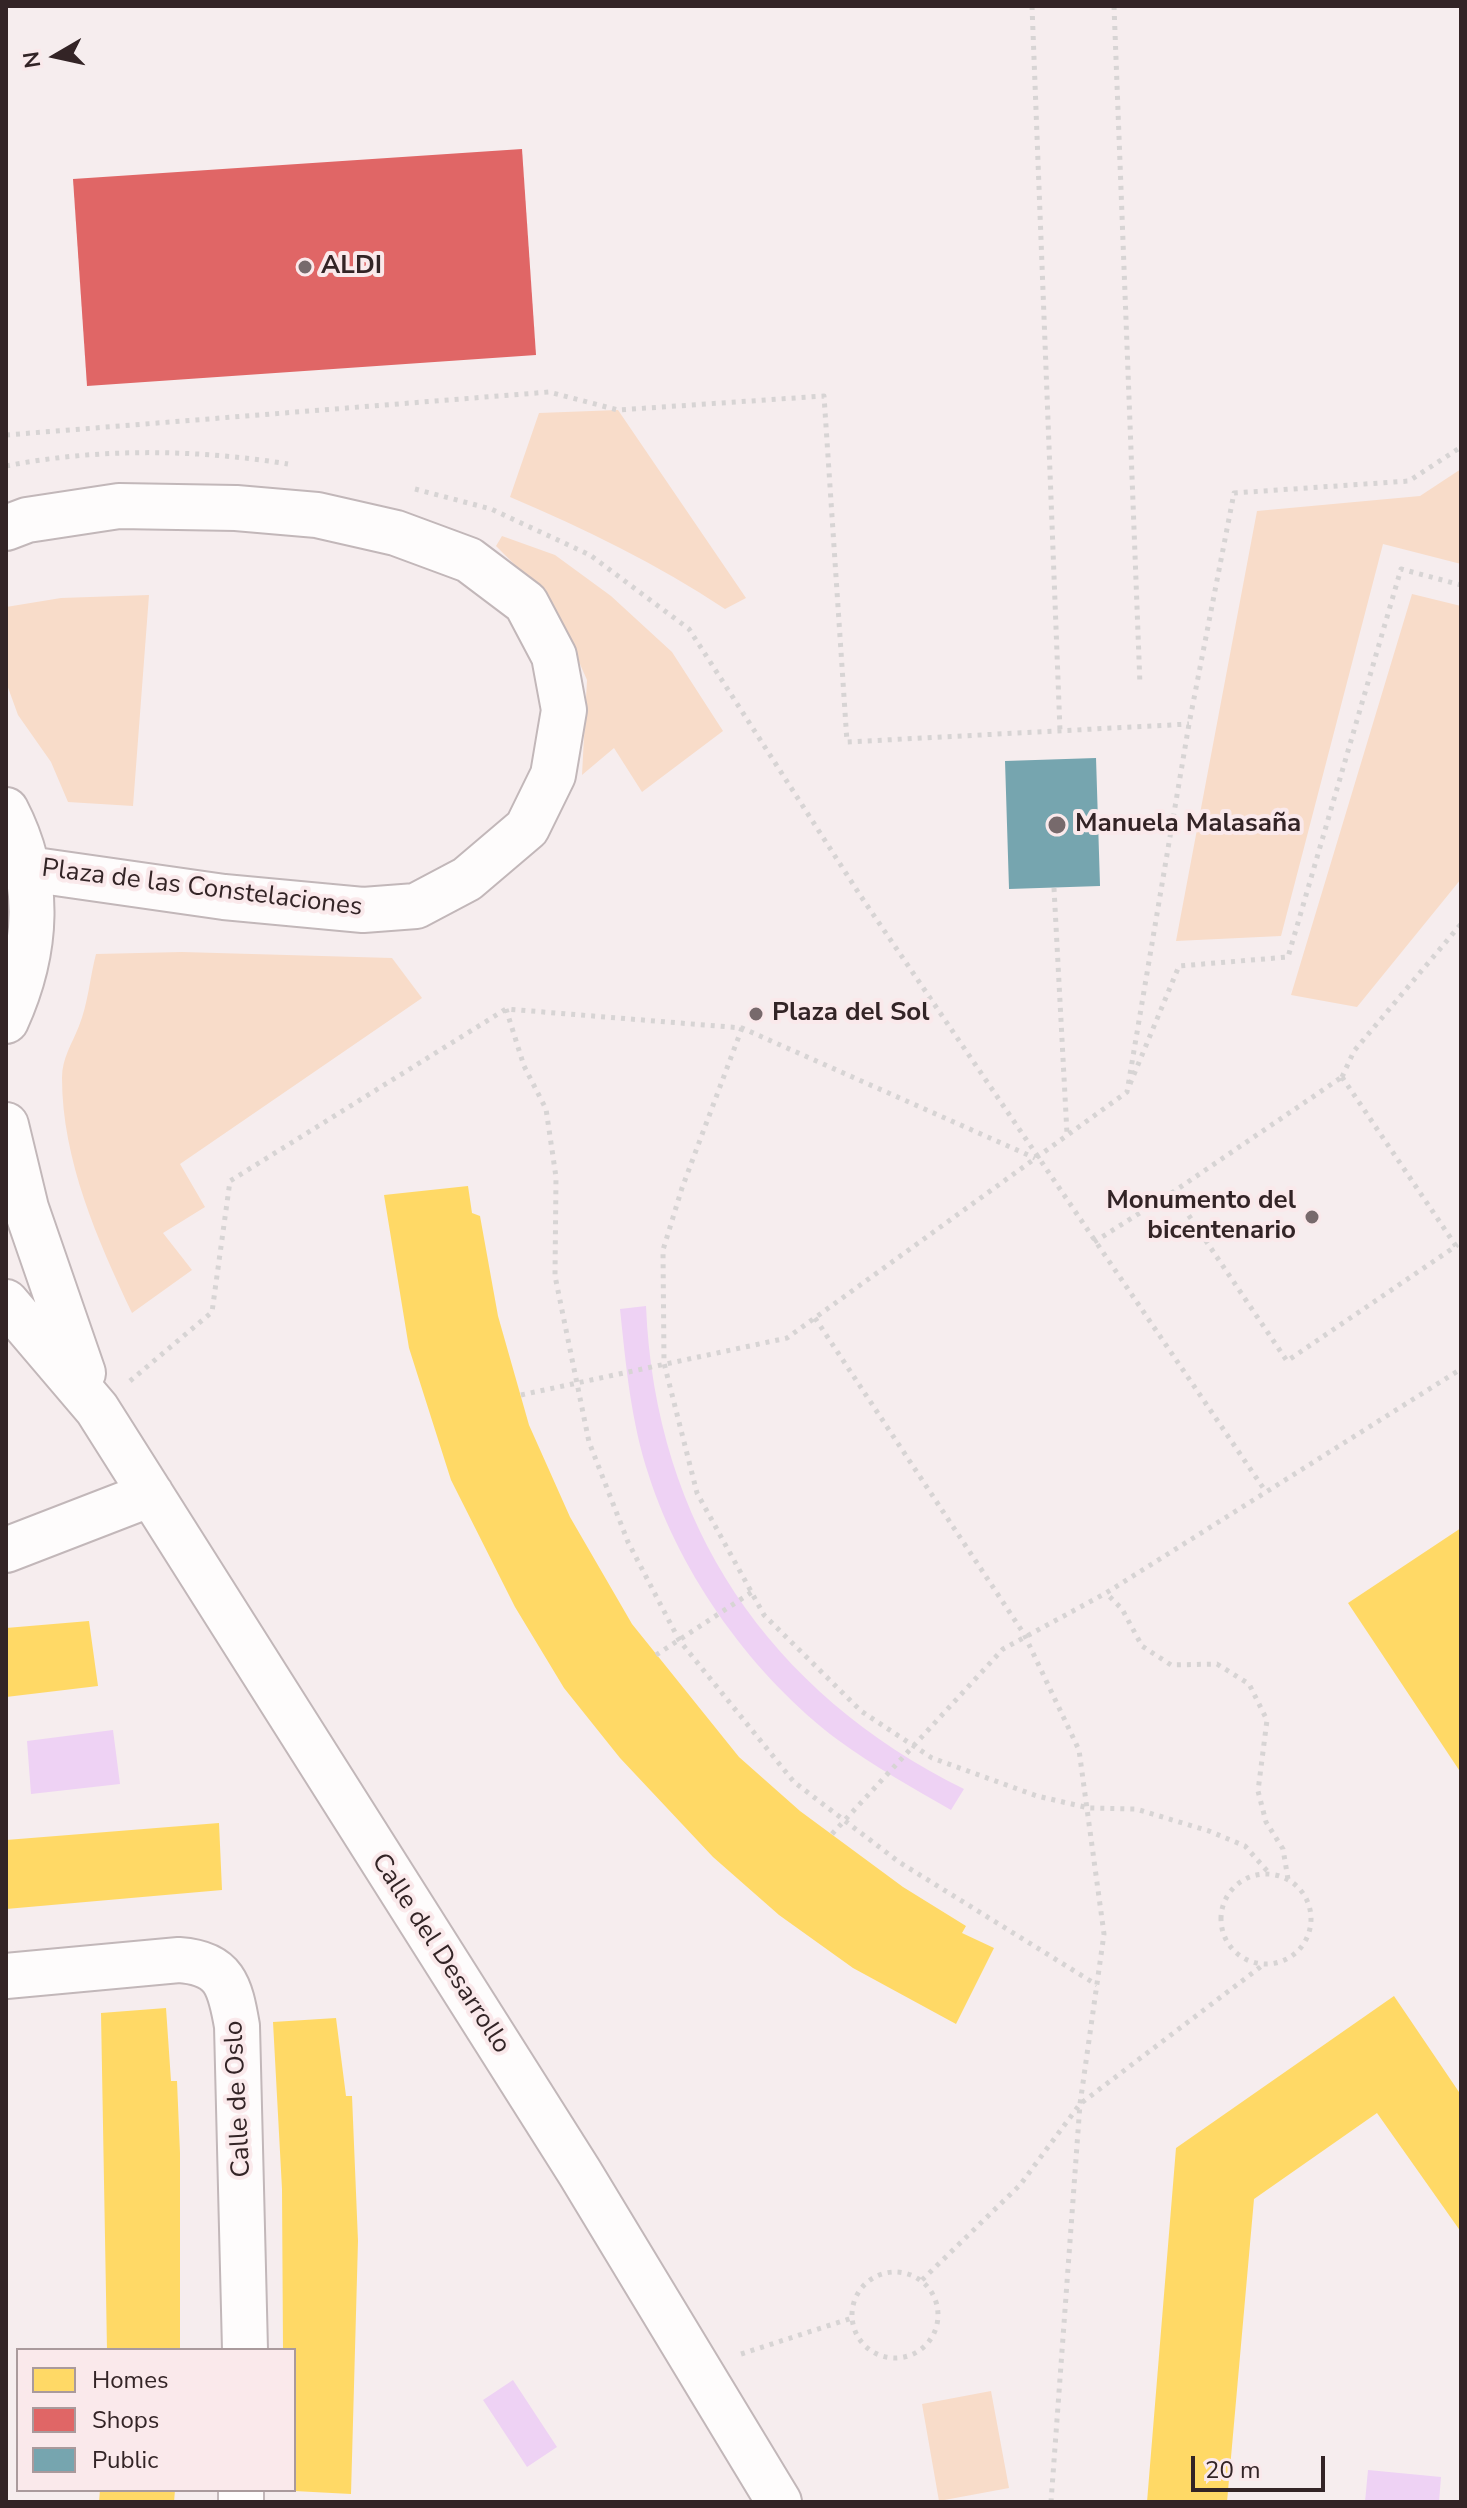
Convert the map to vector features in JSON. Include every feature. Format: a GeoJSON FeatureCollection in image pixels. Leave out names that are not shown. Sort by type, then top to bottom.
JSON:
{"type":"FeatureCollection","features":[{"type":"Feature","properties":{"kind":"street","name":"Plaza de las Constelaciones"},"geometry":{"type":"LineString","coordinates":[[6,528],[27,520],[119,506],[236,508],[317,515],[396,533],[469,560],[526,603],[554,656],[564,710],[553,775],[527,828],[467,879],[416,906],[363,910],[28,869]]}},
{"type":"Feature","properties":{"kind":"street"},"geometry":{"type":"LineString","coordinates":[[6,810],[28,869],[33,909],[30,950],[20,990],[6,1021]]}},
{"type":"Feature","properties":{"kind":"street","name":"Calle del Desarrollo"},"geometry":{"type":"LineString","coordinates":[[6,1125],[26,1208],[64,1325],[97,1409]]}},
{"type":"Feature","properties":{"kind":"street","name":"Calle del Desarrollo"},"geometry":{"type":"LineString","coordinates":[[6,1302],[97,1409],[572,2160],[779,2502]]}},
{"type":"Feature","properties":{"kind":"street"},"geometry":{"type":"LineString","coordinates":[[6,1550],[151,1494]]}},
{"type":"Feature","properties":{"kind":"street","name":"Calle de Oslo"},"geometry":{"type":"LineString","coordinates":[[6,1976],[179,1960],[201,1962],[221,1973],[232,2000],[237,2026],[245,2348]]}},
{"type":"Feature","properties":{"kind":"path"},"geometry":{"type":"LineString","coordinates":[[1032,6],[1060,731]]}},
{"type":"Feature","properties":{"kind":"path"},"geometry":{"type":"LineString","coordinates":[[1114,6],[1140,685]]}},
{"type":"Feature","properties":{"kind":"path"},"geometry":{"type":"LineString","coordinates":[[6,435],[549,392],[618,410],[824,396],[847,742],[1189,724]]}},
{"type":"Feature","properties":{"kind":"path"},"geometry":{"type":"LineString","coordinates":[[1127,1092],[1189,724],[1234,493],[1409,481],[1461,447]]}},
{"type":"Feature","properties":{"kind":"path"},"geometry":{"type":"LineString","coordinates":[[521,1395],[787,1338],[1127,1092],[1179,966],[1288,957],[1401,569],[1461,585]]}},
{"type":"Feature","properties":{"kind":"path"},"geometry":{"type":"LineString","coordinates":[[689,629],[860,895],[1266,1492]]}},
{"type":"Feature","properties":{"kind":"path"},"geometry":{"type":"LineString","coordinates":[[1054,888],[1067,1135]]}},
{"type":"Feature","properties":{"kind":"path"},"geometry":{"type":"LineString","coordinates":[[1094,1242],[1342,1077],[1354,1051],[1461,924]]}},
{"type":"Feature","properties":{"kind":"path"},"geometry":{"type":"LineString","coordinates":[[97,1409],[212,1312],[230,1181],[506,1009],[742,1028],[1036,1158]]}},
{"type":"Feature","properties":{"kind":"path"},"geometry":{"type":"LineString","coordinates":[[506,1009],[524,1066],[546,1109],[556,1177],[555,1276],[574,1383],[589,1442],[628,1542],[679,1640],[794,1782],[899,1862],[1097,1985]]}},
{"type":"Feature","properties":{"kind":"path"},"geometry":{"type":"LineString","coordinates":[[742,1028],[682,1188],[663,1250],[664,1363],[697,1493],[764,1615],[861,1711],[932,1758],[1022,1790],[1089,1808],[1136,1809],[1209,1831],[1245,1846],[1269,1873]]}},
{"type":"Feature","properties":{"kind":"path"},"geometry":{"type":"LineString","coordinates":[[1173,1192],[1287,1361],[1459,1245],[1342,1077]]}},
{"type":"Feature","properties":{"kind":"path"},"geometry":{"type":"LineString","coordinates":[[815,1318],[1024,1634],[1079,1750],[1104,1934],[1080,2104],[1051,2502]]}},
{"type":"Feature","properties":{"kind":"path"},"geometry":{"type":"LineString","coordinates":[[832,1834],[1003,1649],[1024,1634],[1106,1593],[1461,1369]]}},
{"type":"Feature","properties":{"kind":"path"},"geometry":{"type":"LineString","coordinates":[[656,1655],[752,1592]]}},
{"type":"Feature","properties":{"kind":"path"},"geometry":{"type":"LineString","coordinates":[[1106,1593],[1122,1609],[1142,1646],[1171,1665],[1217,1664],[1249,1684],[1267,1720],[1258,1791],[1266,1822],[1283,1849],[1288,1879]]}},
{"type":"Feature","properties":{"kind":"path"},"geometry":{"type":"LineString","coordinates":[[1269,1873],[1288,1879],[1303,1893],[1311,1911],[1309,1932],[1300,1950],[1283,1962],[1263,1965],[1243,1959],[1228,1945],[1220,1926],[1221,1906],[1232,1888],[1248,1876],[1269,1873]]}},
{"type":"Feature","properties":{"kind":"path"},"geometry":{"type":"LineString","coordinates":[[922,2280],[1020,2185],[1080,2104],[1263,1965]]}},
{"type":"Feature","properties":{"kind":"path"},"geometry":{"type":"LineString","coordinates":[[898,2271],[922,2280],[937,2300],[939,2325],[926,2347],[905,2359],[880,2357],[860,2342],[852,2318],[857,2294],[874,2276],[898,2271]]}},
{"type":"Feature","properties":{"kind":"path"},"geometry":{"type":"LineString","coordinates":[[698,2367],[852,2318]]}},
{"type":"Feature","properties":{"kind":"shaded area"},"geometry":{"type":"Polygon","coordinates":[[[618,410],[746,598],[725,609],[620,548],[510,497],[539,413],[618,410]]]}},
{"type":"Feature","properties":{"kind":"shaded area"},"geometry":{"type":"Polygon","coordinates":[[[1461,469],[1461,564],[1383,544],[1281,936],[1176,941],[1257,511],[1420,496],[1461,469]]]}},
{"type":"Feature","properties":{"kind":"shaded area"},"geometry":{"type":"Polygon","coordinates":[[[502,536],[555,555],[611,596],[672,652],[723,731],[642,792],[614,748],[582,775],[587,680],[553,603],[496,546],[502,536]]]}},
{"type":"Feature","properties":{"kind":"shaded area"},"geometry":{"type":"Polygon","coordinates":[[[1412,594],[1461,606],[1461,879],[1357,1007],[1291,995],[1412,594]]]}},
{"type":"Feature","properties":{"kind":"shaded area"},"geometry":{"type":"Polygon","coordinates":[[[149,595],[133,806],[68,802],[51,762],[18,715],[6,682],[6,607],[61,598],[149,595]]]}},
{"type":"Feature","properties":{"kind":"shaded area"},"geometry":{"type":"Polygon","coordinates":[[[182,952],[392,958],[422,998],[180,1164],[205,1207],[163,1233],[192,1270],[132,1313],[95,1229],[75,1169],[64,1109],[62,1071],[85,1009],[96,954],[182,952]]]}},
{"type":"Feature","properties":{"kind":"shaded area"},"geometry":{"type":"Polygon","coordinates":[[[646,1306],[654,1386],[672,1460],[699,1529],[735,1593],[780,1651],[833,1703],[895,1749],[964,1789],[951,1810],[865,1759],[807,1715],[750,1655],[701,1587],[663,1513],[649,1476],[633,1414],[620,1309],[646,1306]]]}},
{"type":"Feature","properties":{"kind":"shaded area"},"geometry":{"type":"Polygon","coordinates":[[[113,1730],[120,1784],[31,1794],[27,1741],[113,1730]]]}},
{"type":"Feature","properties":{"kind":"shaded area"},"geometry":{"type":"Polygon","coordinates":[[[513,2380],[557,2447],[527,2467],[483,2400],[513,2380]]]}},
{"type":"Feature","properties":{"kind":"shaded area"},"geometry":{"type":"Polygon","coordinates":[[[991,2391],[1009,2488],[939,2501],[922,2404],[991,2391]]]}},
{"type":"Feature","properties":{"kind":"shaded area"},"geometry":{"type":"Polygon","coordinates":[[[1368,2470],[1441,2477],[1439,2502],[1365,2502],[1368,2470]]]}},
{"type":"Feature","properties":{"kind":"building: Homes"},"geometry":{"type":"Polygon","coordinates":[[[468,1186],[472,1213],[480,1216],[498,1316],[529,1425],[570,1517],[632,1624],[739,1757],[800,1811],[903,1887],[966,1926],[962,1933],[994,1948],[956,2024],[853,1968],[779,1915],[713,1857],[620,1758],[564,1688],[515,1607],[451,1480],[409,1348],[384,1195],[468,1186]]]}},
{"type":"Feature","properties":{"kind":"building: Homes"},"geometry":{"type":"Polygon","coordinates":[[[1461,1528],[1461,1773],[1348,1603],[1461,1528]]]}},
{"type":"Feature","properties":{"kind":"building: Homes"},"geometry":{"type":"Polygon","coordinates":[[[89,1621],[98,1686],[6,1697],[6,1628],[89,1621]]]}},
{"type":"Feature","properties":{"kind":"building: Homes"},"geometry":{"type":"Polygon","coordinates":[[[219,1823],[222,1890],[6,1909],[6,1840],[219,1823]]]}},
{"type":"Feature","properties":{"kind":"building: Homes"},"geometry":{"type":"Polygon","coordinates":[[[1394,1996],[1461,2095],[1461,2232],[1377,2113],[1254,2199],[1227,2502],[1147,2502],[1176,2148],[1394,1996]]]}},
{"type":"Feature","properties":{"kind":"building: Homes"},"geometry":{"type":"Polygon","coordinates":[[[166,2008],[171,2081],[177,2081],[180,2153],[180,2348],[107,2348],[101,2013],[166,2008]]]}},
{"type":"Feature","properties":{"kind":"building: Homes"},"geometry":{"type":"Polygon","coordinates":[[[336,2018],[346,2096],[352,2096],[358,2241],[351,2494],[296,2491],[296,2348],[283,2348],[282,2189],[273,2022],[336,2018]]]}},
{"type":"Feature","properties":{"kind":"building: Homes"},"geometry":{"type":"Polygon","coordinates":[[[100,2492],[175,2492],[174,2502],[99,2502],[100,2492]]]}},
{"type":"Feature","properties":{"kind":"building: Shops","name":"ALDI"},"geometry":{"type":"Polygon","coordinates":[[[522,149],[536,355],[87,386],[73,179],[522,149]]]}},
{"type":"Feature","properties":{"kind":"building: Public"},"geometry":{"type":"Polygon","coordinates":[[[1096,758],[1100,886],[1009,889],[1005,761],[1096,758]]]}},
{"type":"Feature","properties":{"kind":"place","name":"ALDI"},"geometry":{"type":"Point","coordinates":[305,267]}},
{"type":"Feature","properties":{"kind":"place","name":"Manuela Malasaña"},"geometry":{"type":"Point","coordinates":[1057,825]}},
{"type":"Feature","properties":{"kind":"place","name":"Plaza del Sol"},"geometry":{"type":"Point","coordinates":[756,1014]}},
{"type":"Feature","properties":{"kind":"place","name":"Monumento del bicentenario"},"geometry":{"type":"Point","coordinates":[1312,1217]}}]}
